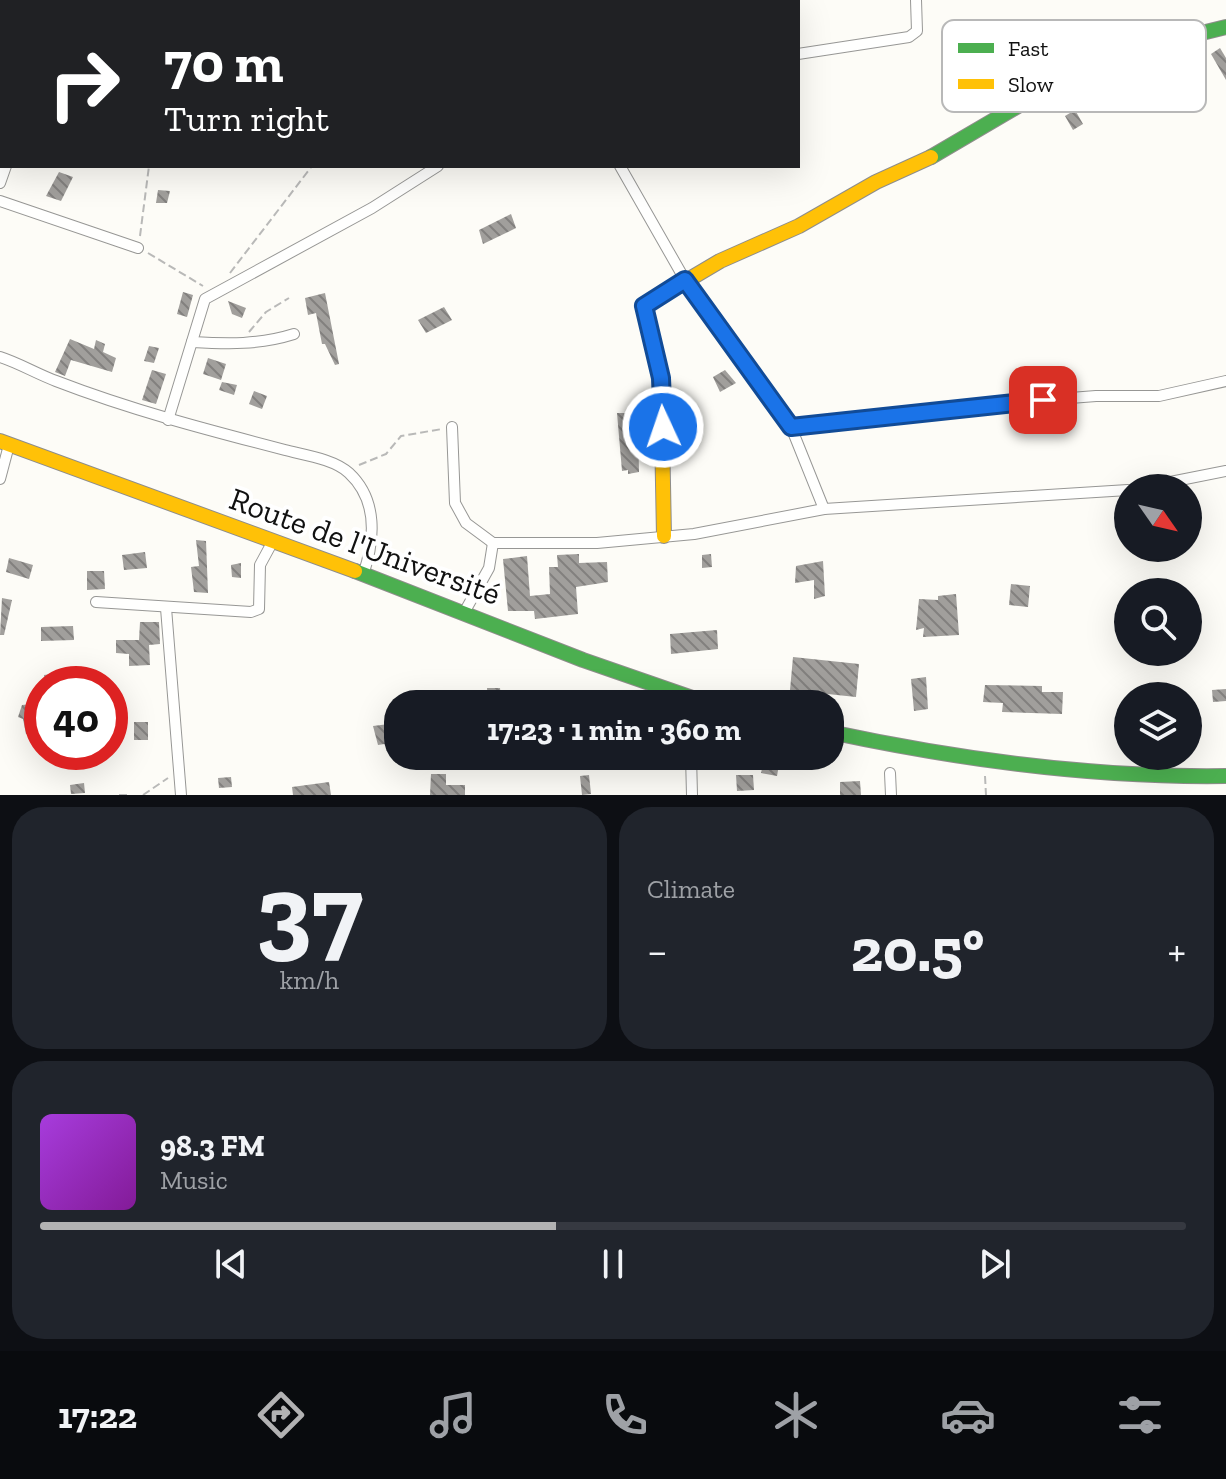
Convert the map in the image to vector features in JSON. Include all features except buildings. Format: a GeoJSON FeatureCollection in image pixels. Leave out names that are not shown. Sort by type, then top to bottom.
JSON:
{"type":"FeatureCollection","features":[{"type":"Feature","properties":{"kind":"street"},"geometry":{"type":"LineString","coordinates":[[800,54],[909,37],[917,31],[919,22],[916,0]]}},
{"type":"Feature","properties":{"kind":"street"},"geometry":{"type":"LineString","coordinates":[[1206,32],[1226,27]]}},
{"type":"Feature","properties":{"kind":"street"},"geometry":{"type":"LineString","coordinates":[[664,536],[661,378],[644,306],[685,280],[940,153],[1008,112]]}},
{"type":"Feature","properties":{"kind":"street"},"geometry":{"type":"LineString","coordinates":[[168,420],[205,299],[372,208],[435,168]]}},
{"type":"Feature","properties":{"kind":"street"},"geometry":{"type":"LineString","coordinates":[[621,168],[685,280],[791,427],[824,509]]}},
{"type":"Feature","properties":{"kind":"street"},"geometry":{"type":"LineString","coordinates":[[0,201],[138,248]]}},
{"type":"Feature","properties":{"kind":"street"},"geometry":{"type":"LineString","coordinates":[[192,342],[238,345],[269,342],[294,334]]}},
{"type":"Feature","properties":{"kind":"street"},"geometry":{"type":"LineString","coordinates":[[0,357],[55,381],[168,420],[318,459],[347,471],[365,493],[371,514],[372,547],[363,575]]}},
{"type":"Feature","properties":{"kind":"street"},"geometry":{"type":"LineString","coordinates":[[791,427],[931,409],[1096,396],[1159,396],[1226,381]]}},
{"type":"Feature","properties":{"kind":"street"},"geometry":{"type":"LineString","coordinates":[[452,427],[455,503],[466,523],[493,543],[597,543],[664,536],[824,509],[1114,491]]}},
{"type":"Feature","properties":{"kind":"street"},"geometry":{"type":"LineString","coordinates":[[0,479],[4,443]]}},
{"type":"Feature","properties":{"kind":"street","name":"Route de l'Université"},"geometry":{"type":"LineString","coordinates":[[4,443],[465,611],[661,690]]}},
{"type":"Feature","properties":{"kind":"street"},"geometry":{"type":"LineString","coordinates":[[1202,476],[1226,471]]}},
{"type":"Feature","properties":{"kind":"street"},"geometry":{"type":"LineString","coordinates":[[96,602],[251,612],[259,609],[260,565],[273,541]]}},
{"type":"Feature","properties":{"kind":"street"},"geometry":{"type":"LineString","coordinates":[[465,611],[489,568],[493,543]]}},
{"type":"Feature","properties":{"kind":"street"},"geometry":{"type":"LineString","coordinates":[[166,608],[181,795]]}},
{"type":"Feature","properties":{"kind":"street"},"geometry":{"type":"LineString","coordinates":[[844,734],[984,759],[1071,770],[1187,778],[1226,776]]}},
{"type":"Feature","properties":{"kind":"street"},"geometry":{"type":"LineString","coordinates":[[691,770],[692,795]]}},
{"type":"Feature","properties":{"kind":"street"},"geometry":{"type":"LineString","coordinates":[[890,773],[891,795]]}},
{"type":"Feature","properties":{"kind":"path"},"geometry":{"type":"LineString","coordinates":[[149,168],[138,248],[202,283],[205,299]]}},
{"type":"Feature","properties":{"kind":"path"},"geometry":{"type":"LineString","coordinates":[[217,290],[310,168]]}},
{"type":"Feature","properties":{"kind":"path"},"geometry":{"type":"LineString","coordinates":[[238,345],[266,312],[289,298]]}},
{"type":"Feature","properties":{"kind":"path"},"geometry":{"type":"LineString","coordinates":[[347,471],[386,454],[401,436],[452,427]]}},
{"type":"Feature","properties":{"kind":"path"},"geometry":{"type":"LineString","coordinates":[[984,759],[986,795]]}},
{"type":"Feature","properties":{"kind":"path"},"geometry":{"type":"LineString","coordinates":[[143,795],[179,772]]}},
{"type":"Feature","properties":{"kind":"path"},"geometry":{"type":"LineString","coordinates":[[119,795],[130,795]]}},
{"type":"Feature","properties":{"kind":"traffic: fast"},"geometry":{"type":"LineString","coordinates":[[1206,32],[1226,27]]}},
{"type":"Feature","properties":{"kind":"traffic: fast"},"geometry":{"type":"LineString","coordinates":[[931,157],[1008,112]]}},
{"type":"Feature","properties":{"kind":"traffic: fast"},"geometry":{"type":"LineString","coordinates":[[355,571],[583,660],[670,690]]}},
{"type":"Feature","properties":{"kind":"traffic: fast"},"geometry":{"type":"LineString","coordinates":[[844,735],[1027,765],[1126,774],[1226,776]]}},
{"type":"Feature","properties":{"kind":"traffic: slow"},"geometry":{"type":"LineString","coordinates":[[664,536],[661,378],[644,306],[720,261],[799,226],[876,182],[931,157]]}},
{"type":"Feature","properties":{"kind":"traffic: slow"},"geometry":{"type":"LineString","coordinates":[[0,441],[355,571]]}},
{"type":"Feature","properties":{"kind":"route"},"geometry":{"type":"LineString","coordinates":[[663,427],[661,378],[644,306],[685,280],[737,348],[791,427],[931,409],[1043,400]]}}]}
